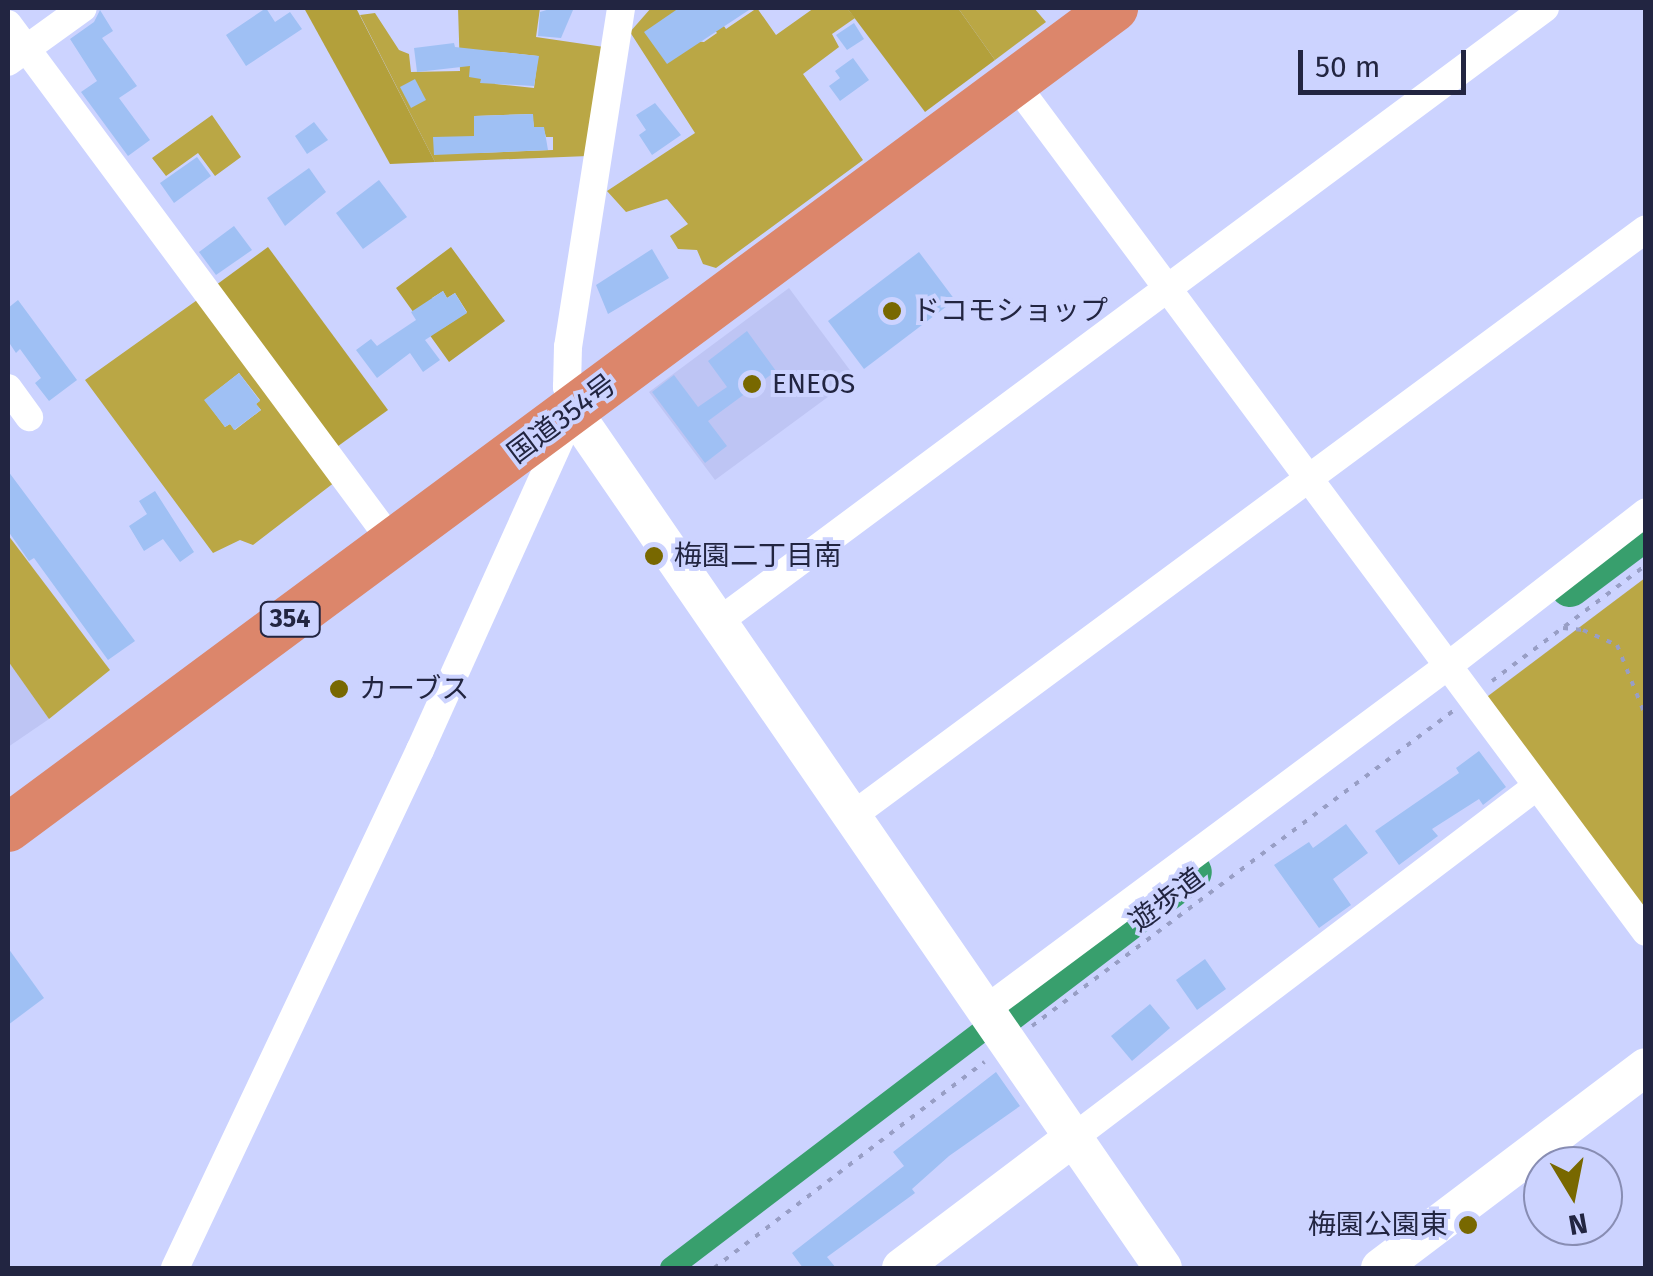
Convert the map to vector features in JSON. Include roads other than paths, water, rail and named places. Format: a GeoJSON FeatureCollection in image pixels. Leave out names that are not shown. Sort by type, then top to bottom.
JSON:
{"type":"FeatureCollection","features":[{"type":"Feature","properties":{"kind":"highway","name":"国道354号"},"geometry":{"type":"LineString","coordinates":[[8,828],[1114,8]]}},
{"type":"Feature","properties":{"kind":"street"},"geometry":{"type":"LineString","coordinates":[[17,56],[82,8]]}},
{"type":"Feature","properties":{"kind":"street"},"geometry":{"type":"LineString","coordinates":[[621,8],[568,347],[567,387],[572,411],[1163,1268]]}},
{"type":"Feature","properties":{"kind":"street"},"geometry":{"type":"LineString","coordinates":[[718,622],[1545,8]]}},
{"type":"Feature","properties":{"kind":"street"},"geometry":{"type":"LineString","coordinates":[[8,24],[17,56],[392,543]]}},
{"type":"Feature","properties":{"kind":"street"},"geometry":{"type":"LineString","coordinates":[[1014,82],[1646,932]]}},
{"type":"Feature","properties":{"kind":"street"},"geometry":{"type":"LineString","coordinates":[[852,816],[1646,229]]}},
{"type":"Feature","properties":{"kind":"street"},"geometry":{"type":"LineString","coordinates":[[8,388],[29,417]]}},
{"type":"Feature","properties":{"kind":"street"},"geometry":{"type":"LineString","coordinates":[[176,1268],[420,750],[572,411]]}},
{"type":"Feature","properties":{"kind":"street"},"geometry":{"type":"LineString","coordinates":[[995,1025],[1646,512]]}},
{"type":"Feature","properties":{"kind":"street"},"geometry":{"type":"LineString","coordinates":[[901,1268],[1538,786]]}},
{"type":"Feature","properties":{"kind":"street"},"geometry":{"type":"LineString","coordinates":[[1380,1268],[1646,1067]]}},
{"type":"Feature","properties":{"kind":"waterway"},"geometry":{"type":"LineString","coordinates":[[1570,587],[1646,530]]}},
{"type":"Feature","properties":{"kind":"waterway"},"geometry":{"type":"LineString","coordinates":[[1008,1012],[1192,872]]}},
{"type":"Feature","properties":{"kind":"waterway"},"geometry":{"type":"LineString","coordinates":[[671,1268],[1002,1016]]}},
{"type":"Feature","properties":{"kind":"place","name":"ドコモショップ"},"geometry":{"type":"Point","coordinates":[892,311]}},
{"type":"Feature","properties":{"kind":"place","name":"ENEOS"},"geometry":{"type":"Point","coordinates":[752,384]}},
{"type":"Feature","properties":{"kind":"place","name":"梅園二丁目南"},"geometry":{"type":"Point","coordinates":[654,556]}},
{"type":"Feature","properties":{"kind":"place","name":"カーブス"},"geometry":{"type":"Point","coordinates":[339,689]}},
{"type":"Feature","properties":{"kind":"place","name":"梅園公園東"},"geometry":{"type":"Point","coordinates":[1468,1225]}}]}
